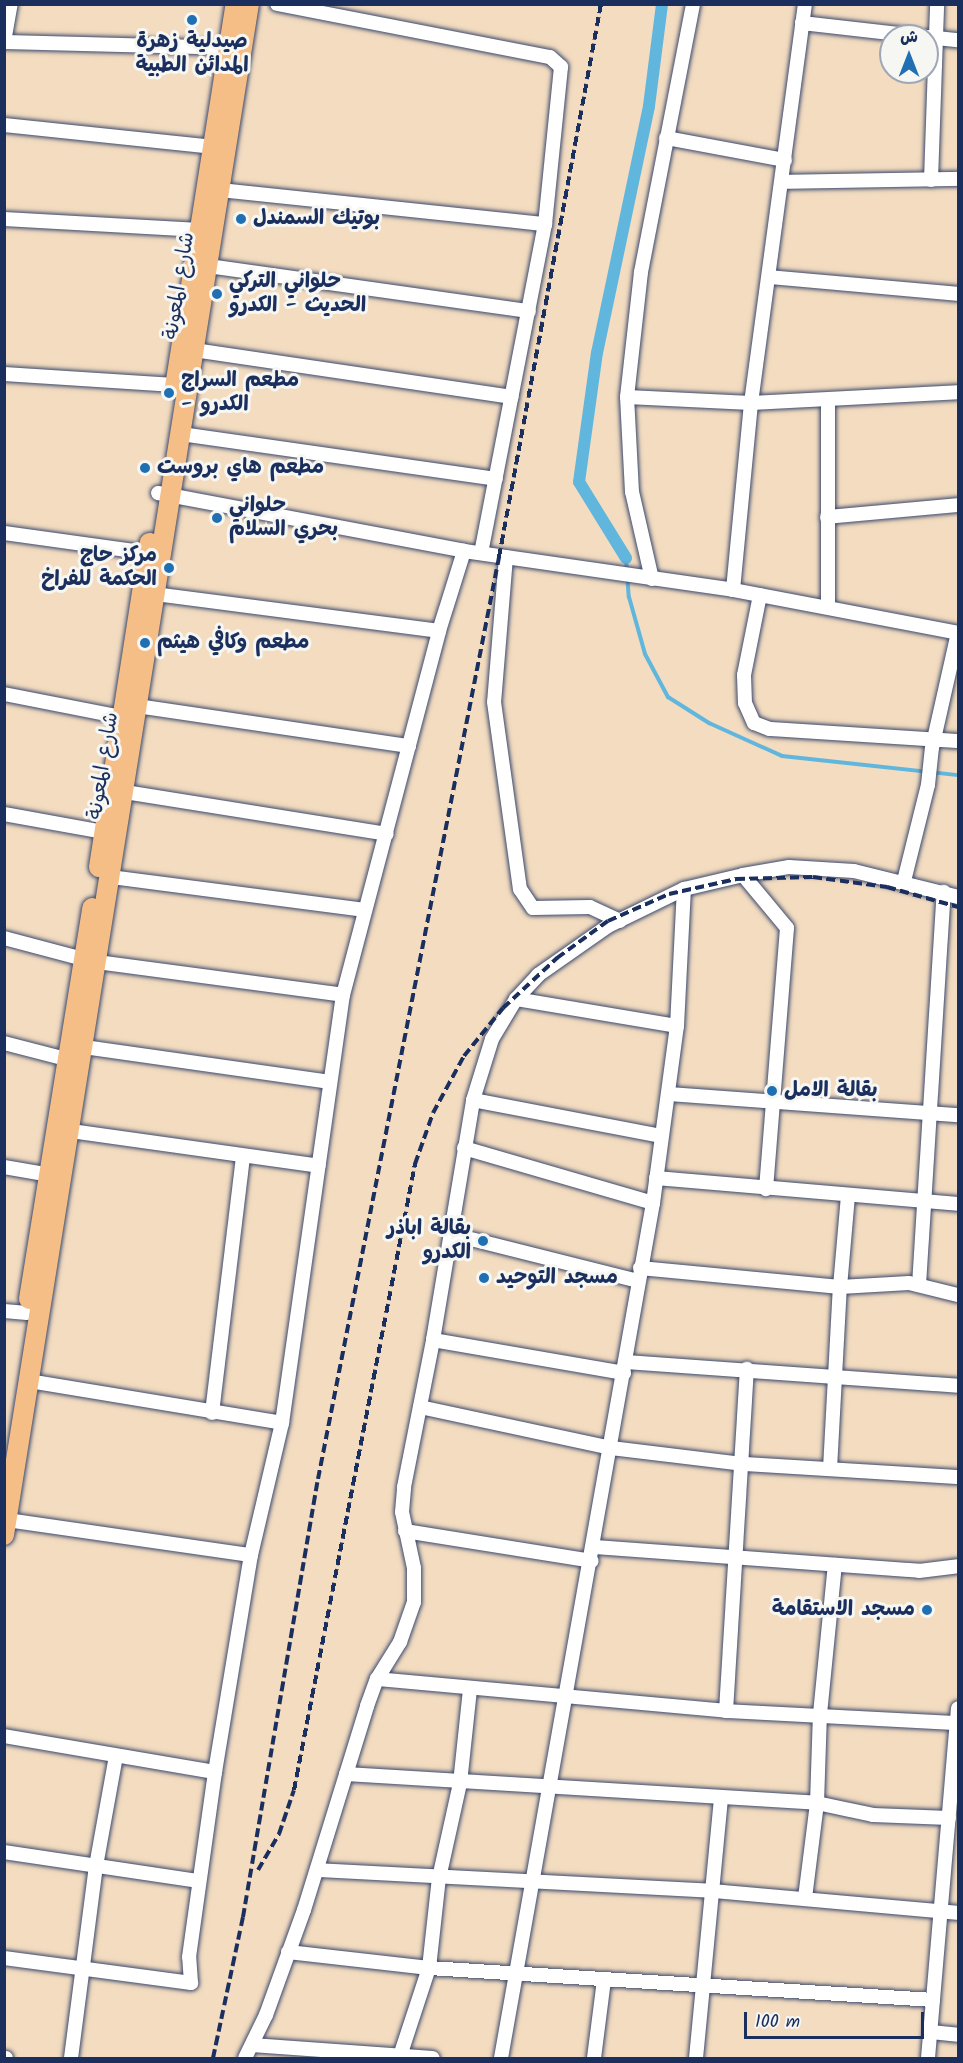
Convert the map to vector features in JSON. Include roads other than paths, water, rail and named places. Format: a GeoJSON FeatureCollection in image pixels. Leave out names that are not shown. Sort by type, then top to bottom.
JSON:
{"type":"FeatureCollection","features":[{"type":"Feature","properties":{"kind":"highway","name":"شارع المعونة"},"geometry":{"type":"LineString","coordinates":[[6,1527],[55,1176],[66,1059],[90,961],[96,926],[104,832],[155,594],[176,385],[236,4]]}},
{"type":"Feature","properties":{"kind":"highway","name":"شارع المعونة"},"geometry":{"type":"LineString","coordinates":[[96,926],[111,877],[125,792],[129,712],[149,553],[181,434],[249,4]]}},
{"type":"Feature","properties":{"kind":"highway","name":"شارع المعونة"},"geometry":{"type":"LineString","coordinates":[[4,1450],[27,1313],[55,1176],[71,1131],[84,1047],[90,961]]}},
{"type":"Feature","properties":{"kind":"street"},"geometry":{"type":"LineString","coordinates":[[12,4],[6,23],[5,42],[228,48]]}},
{"type":"Feature","properties":{"kind":"street"},"geometry":{"type":"LineString","coordinates":[[276,4],[557,60],[561,67],[545,224],[481,553]]}},
{"type":"Feature","properties":{"kind":"street"},"geometry":{"type":"LineString","coordinates":[[652,579],[632,492],[627,397],[641,272],[693,4]]}},
{"type":"Feature","properties":{"kind":"street"},"geometry":{"type":"LineString","coordinates":[[733,590],[751,404],[805,4]]}},
{"type":"Feature","properties":{"kind":"street"},"geometry":{"type":"LineString","coordinates":[[933,24],[937,4]]}},
{"type":"Feature","properties":{"kind":"street"},"geometry":{"type":"LineString","coordinates":[[802,23],[879,32]]}},
{"type":"Feature","properties":{"kind":"street"},"geometry":{"type":"LineString","coordinates":[[939,39],[958,40]]}},
{"type":"Feature","properties":{"kind":"street"},"geometry":{"type":"LineString","coordinates":[[930,84],[931,180]]}},
{"type":"Feature","properties":{"kind":"street"},"geometry":{"type":"LineString","coordinates":[[4,125],[212,147]]}},
{"type":"Feature","properties":{"kind":"street"},"geometry":{"type":"LineString","coordinates":[[666,138],[785,160]]}},
{"type":"Feature","properties":{"kind":"street"},"geometry":{"type":"LineString","coordinates":[[782,182],[958,179]]}},
{"type":"Feature","properties":{"kind":"street"},"geometry":{"type":"LineString","coordinates":[[220,190],[545,224]]}},
{"type":"Feature","properties":{"kind":"street"},"geometry":{"type":"LineString","coordinates":[[4,219],[200,230]]}},
{"type":"Feature","properties":{"kind":"street"},"geometry":{"type":"LineString","coordinates":[[208,266],[529,310]]}},
{"type":"Feature","properties":{"kind":"street"},"geometry":{"type":"LineString","coordinates":[[769,277],[958,294]]}},
{"type":"Feature","properties":{"kind":"street"},"geometry":{"type":"LineString","coordinates":[[194,350],[512,397]]}},
{"type":"Feature","properties":{"kind":"street"},"geometry":{"type":"LineString","coordinates":[[4,374],[176,385]]}},
{"type":"Feature","properties":{"kind":"street"},"geometry":{"type":"LineString","coordinates":[[627,397],[751,404],[958,392]]}},
{"type":"Feature","properties":{"kind":"street"},"geometry":{"type":"LineString","coordinates":[[828,400],[828,607]]}},
{"type":"Feature","properties":{"kind":"street"},"geometry":{"type":"LineString","coordinates":[[181,434],[496,479]]}},
{"type":"Feature","properties":{"kind":"street"},"geometry":{"type":"LineString","coordinates":[[164,495],[464,551],[733,590],[958,633],[933,743],[928,785],[903,881]]}},
{"type":"Feature","properties":{"kind":"street"},"geometry":{"type":"LineString","coordinates":[[827,517],[958,505]]}},
{"type":"Feature","properties":{"kind":"street"},"geometry":{"type":"LineString","coordinates":[[4,533],[149,553]]}},
{"type":"Feature","properties":{"kind":"street"},"geometry":{"type":"LineString","coordinates":[[4,1958],[84,1971],[191,1983],[189,1957],[214,1773],[251,1555],[282,1423],[343,995],[364,910],[387,834],[438,631],[464,551]]}},
{"type":"Feature","properties":{"kind":"street"},"geometry":{"type":"LineString","coordinates":[[506,557],[494,702],[520,889],[533,908],[550,910],[590,907],[620,921]]}},
{"type":"Feature","properties":{"kind":"street"},"geometry":{"type":"LineString","coordinates":[[155,594],[438,631]]}},
{"type":"Feature","properties":{"kind":"street"},"geometry":{"type":"LineString","coordinates":[[760,595],[744,675],[745,703],[750,720],[770,729],[933,743],[958,741]]}},
{"type":"Feature","properties":{"kind":"street"},"geometry":{"type":"LineString","coordinates":[[4,694],[129,712],[409,746]]}},
{"type":"Feature","properties":{"kind":"street"},"geometry":{"type":"LineString","coordinates":[[125,792],[387,834]]}},
{"type":"Feature","properties":{"kind":"street"},"geometry":{"type":"LineString","coordinates":[[4,814],[104,832]]}},
{"type":"Feature","properties":{"kind":"street"},"geometry":{"type":"LineString","coordinates":[[245,2058],[288,1952],[317,1870],[377,1679],[399,1642],[414,1602],[414,1568],[405,1531],[404,1487],[434,1340],[473,1100],[492,1039],[516,999],[538,975],[620,921],[684,889],[743,875],[789,867],[822,868],[903,881],[958,897]]}},
{"type":"Feature","properties":{"kind":"street"},"geometry":{"type":"LineString","coordinates":[[743,875],[787,928],[766,1189]]}},
{"type":"Feature","properties":{"kind":"street"},"geometry":{"type":"LineString","coordinates":[[111,877],[364,910]]}},
{"type":"Feature","properties":{"kind":"street"},"geometry":{"type":"LineString","coordinates":[[501,2058],[564,1698],[595,1547],[639,1275],[653,1203],[677,1026],[684,889]]}},
{"type":"Feature","properties":{"kind":"street"},"geometry":{"type":"LineString","coordinates":[[919,1285],[944,892]]}},
{"type":"Feature","properties":{"kind":"street"},"geometry":{"type":"LineString","coordinates":[[4,938],[90,961],[343,995]]}},
{"type":"Feature","properties":{"kind":"street"},"geometry":{"type":"LineString","coordinates":[[516,999],[677,1026]]}},
{"type":"Feature","properties":{"kind":"street"},"geometry":{"type":"LineString","coordinates":[[4,1043],[66,1059]]}},
{"type":"Feature","properties":{"kind":"street"},"geometry":{"type":"LineString","coordinates":[[84,1047],[329,1082]]}},
{"type":"Feature","properties":{"kind":"street"},"geometry":{"type":"LineString","coordinates":[[669,1094],[958,1115]]}},
{"type":"Feature","properties":{"kind":"street"},"geometry":{"type":"LineString","coordinates":[[473,1100],[661,1136]]}},
{"type":"Feature","properties":{"kind":"street"},"geometry":{"type":"LineString","coordinates":[[71,1131],[319,1166]]}},
{"type":"Feature","properties":{"kind":"street"},"geometry":{"type":"LineString","coordinates":[[464,1148],[653,1203]]}},
{"type":"Feature","properties":{"kind":"street"},"geometry":{"type":"LineString","coordinates":[[212,1413],[243,1157]]}},
{"type":"Feature","properties":{"kind":"street"},"geometry":{"type":"LineString","coordinates":[[4,1167],[55,1176]]}},
{"type":"Feature","properties":{"kind":"street"},"geometry":{"type":"LineString","coordinates":[[656,1178],[958,1204]]}},
{"type":"Feature","properties":{"kind":"street"},"geometry":{"type":"LineString","coordinates":[[830,1469],[840,1287],[848,1196]]}},
{"type":"Feature","properties":{"kind":"street"},"geometry":{"type":"LineString","coordinates":[[451,1234],[639,1275],[840,1287],[919,1285],[958,1295]]}},
{"type":"Feature","properties":{"kind":"street"},"geometry":{"type":"LineString","coordinates":[[4,1311],[27,1313]]}},
{"type":"Feature","properties":{"kind":"street"},"geometry":{"type":"LineString","coordinates":[[434,1340],[625,1367],[747,1369],[958,1386]]}},
{"type":"Feature","properties":{"kind":"street"},"geometry":{"type":"LineString","coordinates":[[726,1712],[744,1464],[747,1369]]}},
{"type":"Feature","properties":{"kind":"street"},"geometry":{"type":"LineString","coordinates":[[28,1381],[282,1423]]}},
{"type":"Feature","properties":{"kind":"street"},"geometry":{"type":"LineString","coordinates":[[420,1407],[610,1448],[744,1464],[958,1477]]}},
{"type":"Feature","properties":{"kind":"street"},"geometry":{"type":"LineString","coordinates":[[6,1527],[251,1555]]}},
{"type":"Feature","properties":{"kind":"street"},"geometry":{"type":"LineString","coordinates":[[405,1531],[592,1561]]}},
{"type":"Feature","properties":{"kind":"street"},"geometry":{"type":"LineString","coordinates":[[595,1547],[919,1571],[958,1566]]}},
{"type":"Feature","properties":{"kind":"street"},"geometry":{"type":"LineString","coordinates":[[805,1898],[817,1803],[820,1714],[835,1565]]}},
{"type":"Feature","properties":{"kind":"street"},"geometry":{"type":"LineString","coordinates":[[377,1679],[726,1712],[958,1713],[928,2058]]}},
{"type":"Feature","properties":{"kind":"street"},"geometry":{"type":"LineString","coordinates":[[400,2056],[429,1968],[438,1878],[460,1783],[470,1689]]}},
{"type":"Feature","properties":{"kind":"street"},"geometry":{"type":"LineString","coordinates":[[4,1736],[214,1773]]}},
{"type":"Feature","properties":{"kind":"street"},"geometry":{"type":"LineString","coordinates":[[71,2058],[96,1866],[116,1756]]}},
{"type":"Feature","properties":{"kind":"street"},"geometry":{"type":"LineString","coordinates":[[346,1774],[460,1783],[817,1803],[873,1815],[949,1818]]}},
{"type":"Feature","properties":{"kind":"street"},"geometry":{"type":"LineString","coordinates":[[696,2058],[721,1798]]}},
{"type":"Feature","properties":{"kind":"street"},"geometry":{"type":"LineString","coordinates":[[4,1852],[200,1881]]}},
{"type":"Feature","properties":{"kind":"street"},"geometry":{"type":"LineString","coordinates":[[317,1870],[532,1884],[713,1891],[958,1913]]}},
{"type":"Feature","properties":{"kind":"street"},"geometry":{"type":"LineString","coordinates":[[288,1952],[429,1968],[515,1972],[604,1980],[703,1983],[933,2000]]}},
{"type":"Feature","properties":{"kind":"street"},"geometry":{"type":"LineString","coordinates":[[594,2058],[604,1980]]}},
{"type":"Feature","properties":{"kind":"street"},"geometry":{"type":"LineString","coordinates":[[931,2032],[958,2035]]}},
{"type":"Feature","properties":{"kind":"street"},"geometry":{"type":"LineString","coordinates":[[252,2045],[366,2056],[433,2058]]}},
{"type":"Feature","properties":{"kind":"waterway"},"geometry":{"type":"LineString","coordinates":[[626,558],[579,482],[597,353],[649,106],[662,4]]}},
{"type":"Feature","properties":{"kind":"waterway"},"geometry":{"type":"LineString","coordinates":[[626,558],[629,597],[645,654],[668,697],[709,723],[782,756],[958,775]]}},
{"type":"Feature","properties":{"kind":"railway"},"geometry":{"type":"LineString","coordinates":[[213,2058],[243,1917],[318,1479],[499,557],[601,4]]}},
{"type":"Feature","properties":{"kind":"railway"},"geometry":{"type":"LineString","coordinates":[[258,1870],[279,1834],[294,1790],[415,1164],[433,1113],[464,1056],[503,1008],[557,958],[608,921],[669,894],[736,879],[813,877],[887,887],[958,907]]}},
{"type":"Feature","properties":{"kind":"place","name":"صيدلية زهرة المدائن الطبية"},"geometry":{"type":"Point","coordinates":[192,20]}},
{"type":"Feature","properties":{"kind":"place","name":"بوتيك السمندل"},"geometry":{"type":"Point","coordinates":[241,219]}},
{"type":"Feature","properties":{"kind":"place","name":"حلواني التركي الحديث - الكدرو"},"geometry":{"type":"Point","coordinates":[217,294]}},
{"type":"Feature","properties":{"kind":"place","name":"مطعم السراج - الكدرو"},"geometry":{"type":"Point","coordinates":[169,393]}},
{"type":"Feature","properties":{"kind":"place","name":"مطعم هاي بروست"},"geometry":{"type":"Point","coordinates":[145,468]}},
{"type":"Feature","properties":{"kind":"place","name":"حلواني بحري السلام"},"geometry":{"type":"Point","coordinates":[217,518]}},
{"type":"Feature","properties":{"kind":"place","name":"مركز حاج الحكمة للفراخ"},"geometry":{"type":"Point","coordinates":[169,568]}},
{"type":"Feature","properties":{"kind":"place","name":"مطعم وكافي هيثم"},"geometry":{"type":"Point","coordinates":[145,643]}},
{"type":"Feature","properties":{"kind":"place","name":"بقالة الامل"},"geometry":{"type":"Point","coordinates":[772,1091]}},
{"type":"Feature","properties":{"kind":"place","name":"بقالة اباذر الكدرو"},"geometry":{"type":"Point","coordinates":[483,1241]}},
{"type":"Feature","properties":{"kind":"place","name":"مسجد التوحيد"},"geometry":{"type":"Point","coordinates":[484,1278]}},
{"type":"Feature","properties":{"kind":"place","name":"مسجد الاستقامة"},"geometry":{"type":"Point","coordinates":[927,1610]}}]}
